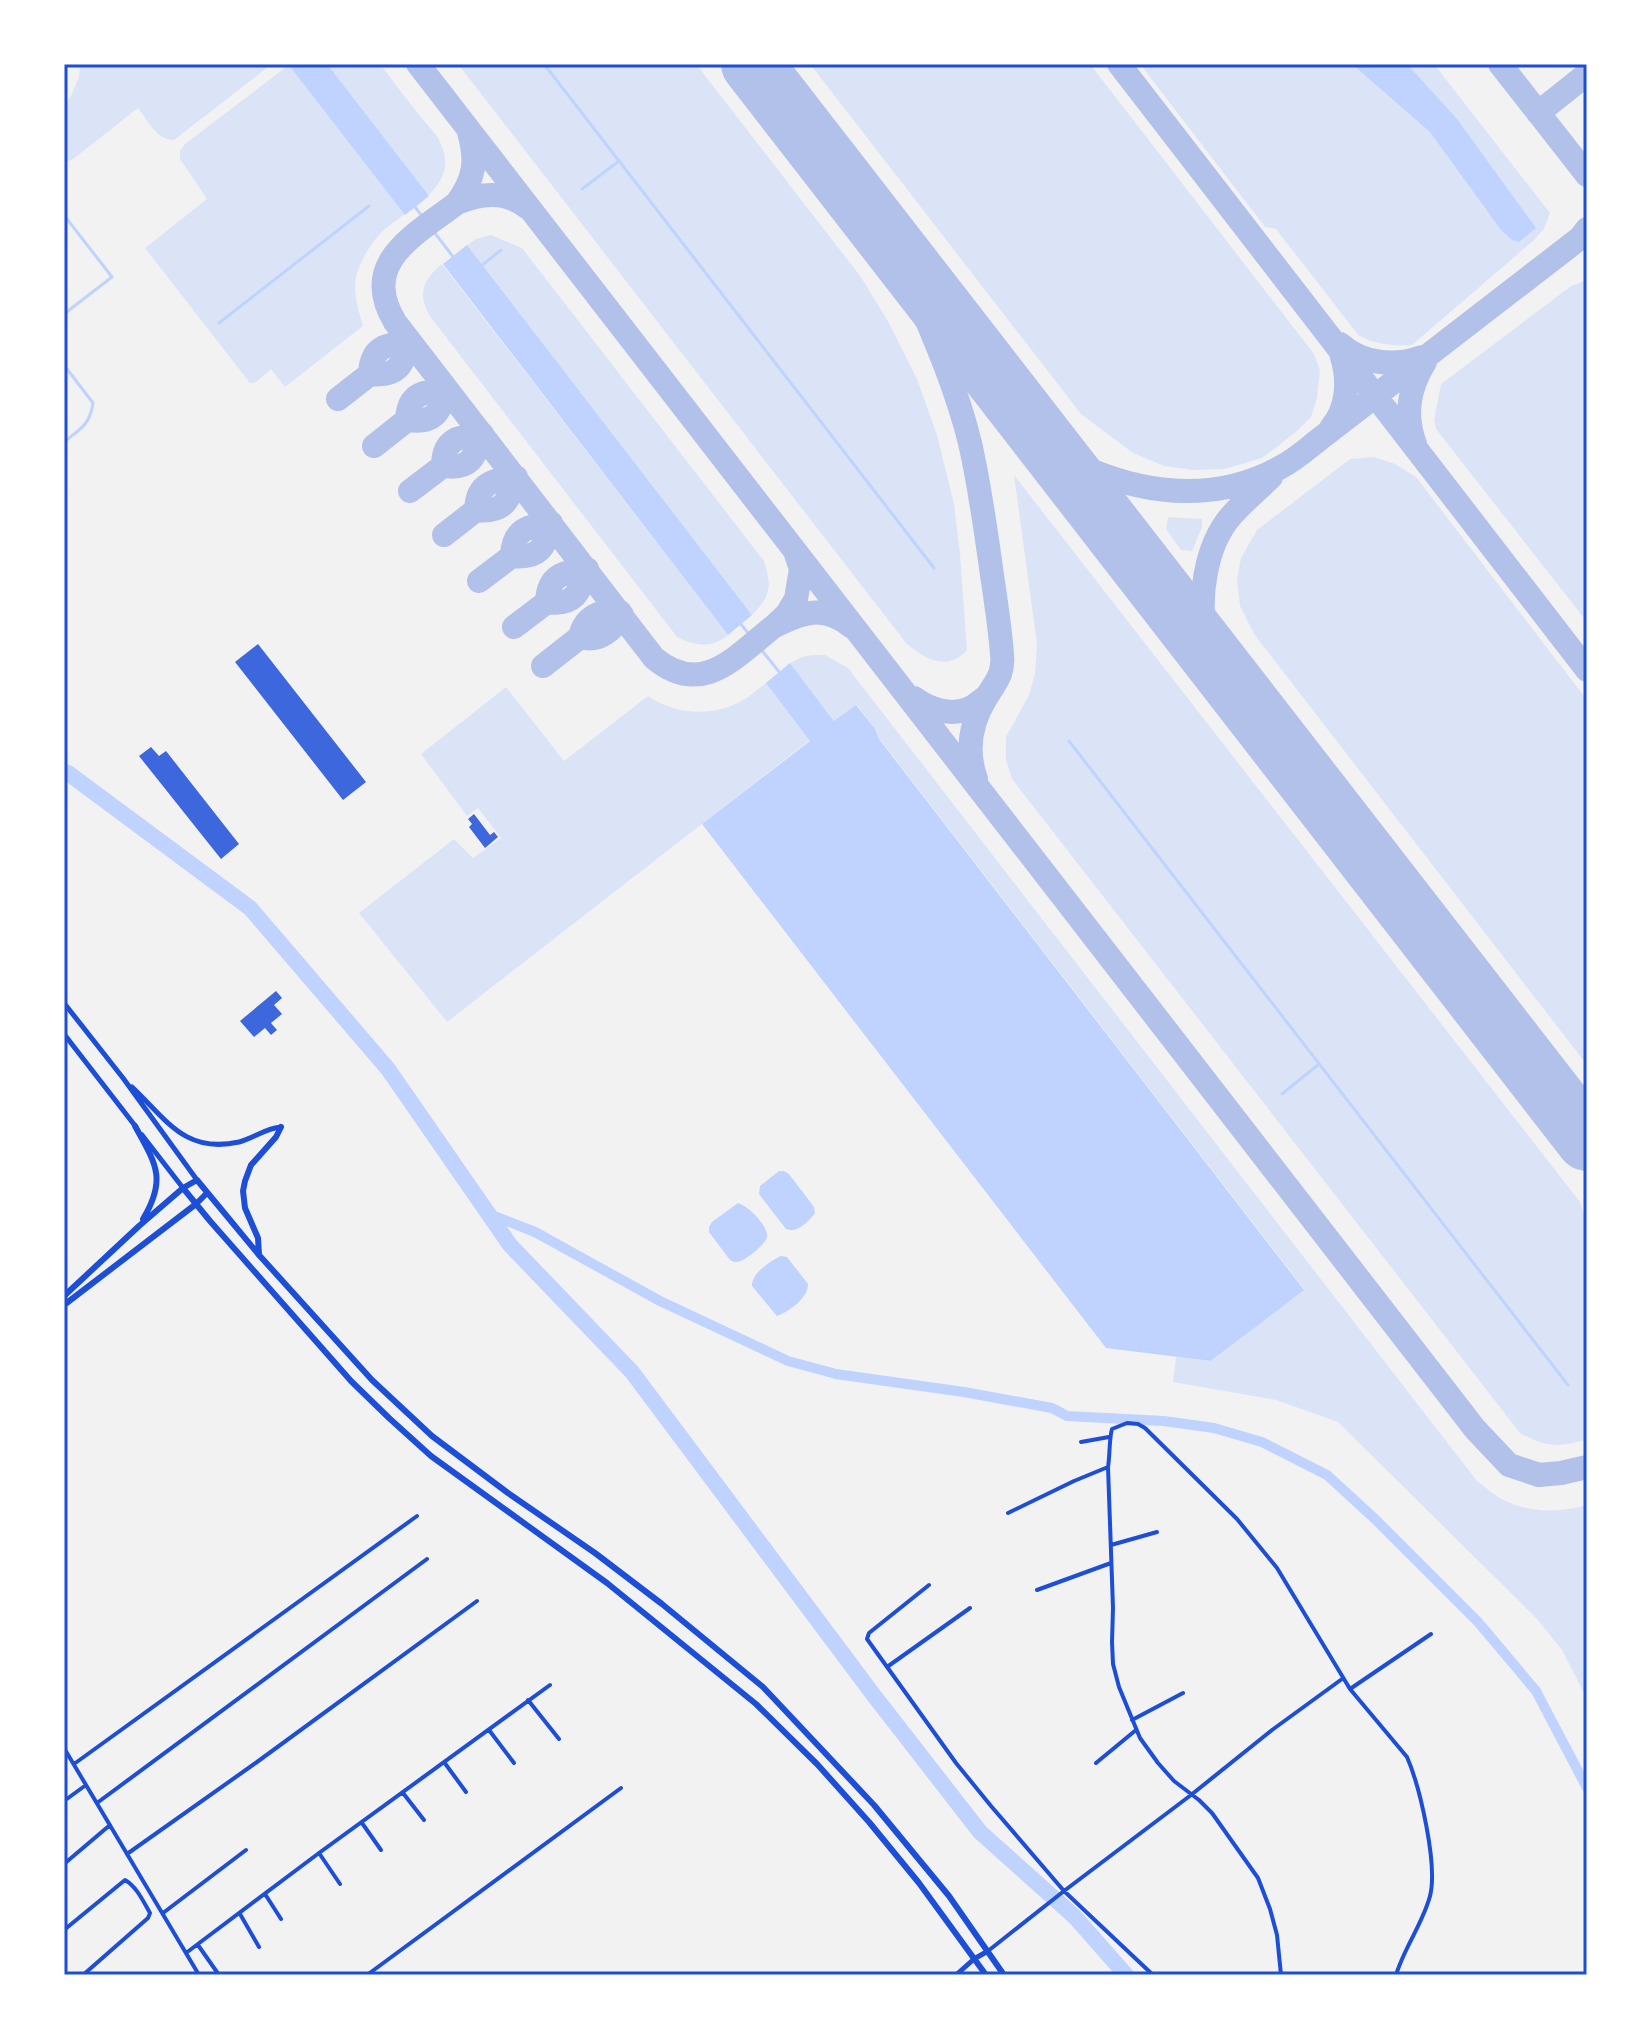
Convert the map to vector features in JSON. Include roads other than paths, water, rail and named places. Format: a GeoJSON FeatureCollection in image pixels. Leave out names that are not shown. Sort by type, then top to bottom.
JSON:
{"type":"FeatureCollection","features":[{"type":"Feature","properties":{"kind":"main road"},"geometry":{"type":"LineString","coordinates":[[135,1126],[153,1160],[158,1182],[156,1194],[139,1226]]}},
{"type":"Feature","properties":{"kind":"main road"},"geometry":{"type":"LineString","coordinates":[[259,1255],[258,1238],[245,1208],[243,1191],[251,1165],[281,1127]]}},
{"type":"Feature","properties":{"kind":"main road"},"geometry":{"type":"LineString","coordinates":[[64,1296],[139,1226],[183,1188],[197,1180],[259,1255],[372,1380],[432,1436],[595,1553],[763,1687],[874,1805],[949,1896],[1004,1975]]}},
{"type":"Feature","properties":{"kind":"main road"},"geometry":{"type":"LineString","coordinates":[[183,1188],[351,1381],[431,1456],[607,1583],[756,1704],[817,1764],[869,1822],[919,1883],[986,1975]]}},
{"type":"Feature","properties":{"kind":"main road"},"geometry":{"type":"LineString","coordinates":[[64,1305],[207,1193]]}},
{"type":"Feature","properties":{"kind":"main road"},"geometry":{"type":"LineString","coordinates":[[832,1782],[842,1770]]}},
{"type":"Feature","properties":{"kind":"street"},"geometry":{"type":"LineString","coordinates":[[64,1003],[197,1180]]}},
{"type":"Feature","properties":{"kind":"street"},"geometry":{"type":"LineString","coordinates":[[64,1034],[183,1188]]}},
{"type":"Feature","properties":{"kind":"street"},"geometry":{"type":"LineString","coordinates":[[123,1078],[179,1132],[199,1143],[237,1142],[281,1127]]}},
{"type":"Feature","properties":{"kind":"street"},"geometry":{"type":"LineString","coordinates":[[1281,1975],[1277,1935],[1258,1878],[1219,1821],[1158,1763],[1136,1730],[1119,1687],[1113,1664],[1108,1467],[1109,1437],[1112,1429],[1120,1425],[1132,1423],[1145,1428],[1224,1504],[1254,1538],[1277,1568],[1342,1679],[1407,1757],[1426,1823],[1432,1879],[1430,1896],[1396,1975]]}},
{"type":"Feature","properties":{"kind":"street"},"geometry":{"type":"LineString","coordinates":[[1081,1442],[1109,1437]]}},
{"type":"Feature","properties":{"kind":"street"},"geometry":{"type":"LineString","coordinates":[[1008,1513],[1108,1467]]}},
{"type":"Feature","properties":{"kind":"street"},"geometry":{"type":"LineString","coordinates":[[74,1764],[417,1516]]}},
{"type":"Feature","properties":{"kind":"street"},"geometry":{"type":"LineString","coordinates":[[1111,1545],[1157,1532]]}},
{"type":"Feature","properties":{"kind":"street"},"geometry":{"type":"LineString","coordinates":[[97,1803],[427,1559]]}},
{"type":"Feature","properties":{"kind":"street"},"geometry":{"type":"LineString","coordinates":[[1037,1590],[1111,1563]]}},
{"type":"Feature","properties":{"kind":"street"},"geometry":{"type":"LineString","coordinates":[[929,1585],[867,1635],[867,1639],[956,1763],[1062,1892],[1153,1975]]}},
{"type":"Feature","properties":{"kind":"street"},"geometry":{"type":"LineString","coordinates":[[127,1854],[477,1601]]}},
{"type":"Feature","properties":{"kind":"street"},"geometry":{"type":"LineString","coordinates":[[887,1667],[970,1608]]}},
{"type":"Feature","properties":{"kind":"street"},"geometry":{"type":"LineString","coordinates":[[1350,1689],[1431,1634]]}},
{"type":"Feature","properties":{"kind":"street"},"geometry":{"type":"LineString","coordinates":[[956,1975],[1342,1679]]}},
{"type":"Feature","properties":{"kind":"street"},"geometry":{"type":"LineString","coordinates":[[186,1953],[550,1685]]}},
{"type":"Feature","properties":{"kind":"street"},"geometry":{"type":"LineString","coordinates":[[1131,1720],[1183,1693]]}},
{"type":"Feature","properties":{"kind":"street"},"geometry":{"type":"LineString","coordinates":[[528,1700],[559,1739]]}},
{"type":"Feature","properties":{"kind":"street"},"geometry":{"type":"LineString","coordinates":[[489,1730],[514,1763]]}},
{"type":"Feature","properties":{"kind":"street"},"geometry":{"type":"LineString","coordinates":[[1096,1763],[1136,1730]]}},
{"type":"Feature","properties":{"kind":"street"},"geometry":{"type":"LineString","coordinates":[[64,1748],[199,1975]]}},
{"type":"Feature","properties":{"kind":"street"},"geometry":{"type":"LineString","coordinates":[[444,1762],[466,1792]]}},
{"type":"Feature","properties":{"kind":"street"},"geometry":{"type":"LineString","coordinates":[[64,1801],[86,1785]]}},
{"type":"Feature","properties":{"kind":"street"},"geometry":{"type":"LineString","coordinates":[[367,1975],[621,1788]]}},
{"type":"Feature","properties":{"kind":"street"},"geometry":{"type":"LineString","coordinates":[[403,1793],[424,1820]]}},
{"type":"Feature","properties":{"kind":"street"},"geometry":{"type":"LineString","coordinates":[[362,1823],[381,1850]]}},
{"type":"Feature","properties":{"kind":"street"},"geometry":{"type":"LineString","coordinates":[[64,1864],[110,1825]]}},
{"type":"Feature","properties":{"kind":"street"},"geometry":{"type":"LineString","coordinates":[[163,1913],[246,1850]]}},
{"type":"Feature","properties":{"kind":"street"},"geometry":{"type":"LineString","coordinates":[[319,1853],[340,1884]]}},
{"type":"Feature","properties":{"kind":"street"},"geometry":{"type":"LineString","coordinates":[[64,1930],[122,1881],[128,1881],[136,1890],[150,1913],[83,1975]]}},
{"type":"Feature","properties":{"kind":"street"},"geometry":{"type":"LineString","coordinates":[[136,1890],[145,1884]]}},
{"type":"Feature","properties":{"kind":"street"},"geometry":{"type":"LineString","coordinates":[[265,1894],[281,1919]]}},
{"type":"Feature","properties":{"kind":"street"},"geometry":{"type":"LineString","coordinates":[[144,1902],[153,1897]]}},
{"type":"Feature","properties":{"kind":"street"},"geometry":{"type":"LineString","coordinates":[[240,1914],[259,1947]]}},
{"type":"Feature","properties":{"kind":"street"},"geometry":{"type":"LineString","coordinates":[[198,1945],[219,1975]]}},
{"type":"Feature","properties":{"kind":"water"},"geometry":{"type":"Polygon","coordinates":[[[288,64],[327,64],[429,196],[405,215],[288,64]]]}},
{"type":"Feature","properties":{"kind":"water"},"geometry":{"type":"Polygon","coordinates":[[[1352,64],[1407,64],[1457,119],[1536,228],[1519,242],[1512,240],[1501,230],[1430,132],[1352,64]]]}},
{"type":"Feature","properties":{"kind":"water"},"geometry":{"type":"Polygon","coordinates":[[[467,245],[752,615],[728,635],[443,264],[467,245]]]}},
{"type":"Feature","properties":{"kind":"water"},"geometry":{"type":"Polygon","coordinates":[[[790,663],[834,721],[856,705],[879,739],[1304,1290],[1211,1361],[1106,1348],[702,824],[810,741],[766,683],[790,663]]]}},
{"type":"Feature","properties":{"kind":"water"},"geometry":{"type":"Polygon","coordinates":[[[779,1171],[789,1174],[814,1207],[815,1213],[794,1230],[786,1229],[759,1194],[760,1186],[779,1171]]]}},
{"type":"Feature","properties":{"kind":"water"},"geometry":{"type":"Polygon","coordinates":[[[738,1203],[757,1217],[765,1227],[767,1237],[754,1252],[736,1262],[730,1260],[709,1232],[709,1227],[738,1203]]]}},
{"type":"Feature","properties":{"kind":"water"},"geometry":{"type":"Polygon","coordinates":[[[781,1256],[787,1257],[808,1284],[805,1294],[797,1303],[777,1316],[752,1286],[758,1273],[781,1256]]]}},
{"type":"Feature","properties":{"kind":"waterway"},"geometry":{"type":"LineString","coordinates":[[544,64],[934,568]]}},
{"type":"Feature","properties":{"kind":"waterway"},"geometry":{"type":"LineString","coordinates":[[582,189],[619,161]]}},
{"type":"Feature","properties":{"kind":"waterway"},"geometry":{"type":"LineString","coordinates":[[219,323],[369,206]]}},
{"type":"Feature","properties":{"kind":"waterway"},"geometry":{"type":"LineString","coordinates":[[415,207],[454,258]]}},
{"type":"Feature","properties":{"kind":"waterway"},"geometry":{"type":"LineString","coordinates":[[64,217],[112,277],[64,314]]}},
{"type":"Feature","properties":{"kind":"waterway"},"geometry":{"type":"LineString","coordinates":[[481,266],[501,250]]}},
{"type":"Feature","properties":{"kind":"waterway"},"geometry":{"type":"LineString","coordinates":[[64,365],[93,403],[87,422],[64,442]]}},
{"type":"Feature","properties":{"kind":"waterway"},"geometry":{"type":"LineString","coordinates":[[740,623],[780,673]]}},
{"type":"Feature","properties":{"kind":"waterway"},"geometry":{"type":"LineString","coordinates":[[1069,741],[1568,1385]]}},
{"type":"Feature","properties":{"kind":"waterway"},"geometry":{"type":"LineString","coordinates":[[64,772],[250,908],[388,1069],[510,1245],[632,1372],[980,1832],[1075,1917],[1126,1975]]}},
{"type":"Feature","properties":{"kind":"waterway"},"geometry":{"type":"LineString","coordinates":[[1282,1094],[1319,1064]]}},
{"type":"Feature","properties":{"kind":"waterway"},"geometry":{"type":"LineString","coordinates":[[489,1214],[535,1232],[660,1301],[788,1361],[836,1374],[1052,1408],[1067,1416],[1164,1421],[1214,1428],[1262,1442],[1327,1475],[1478,1622],[1536,1691],[1587,1788]]}}]}
